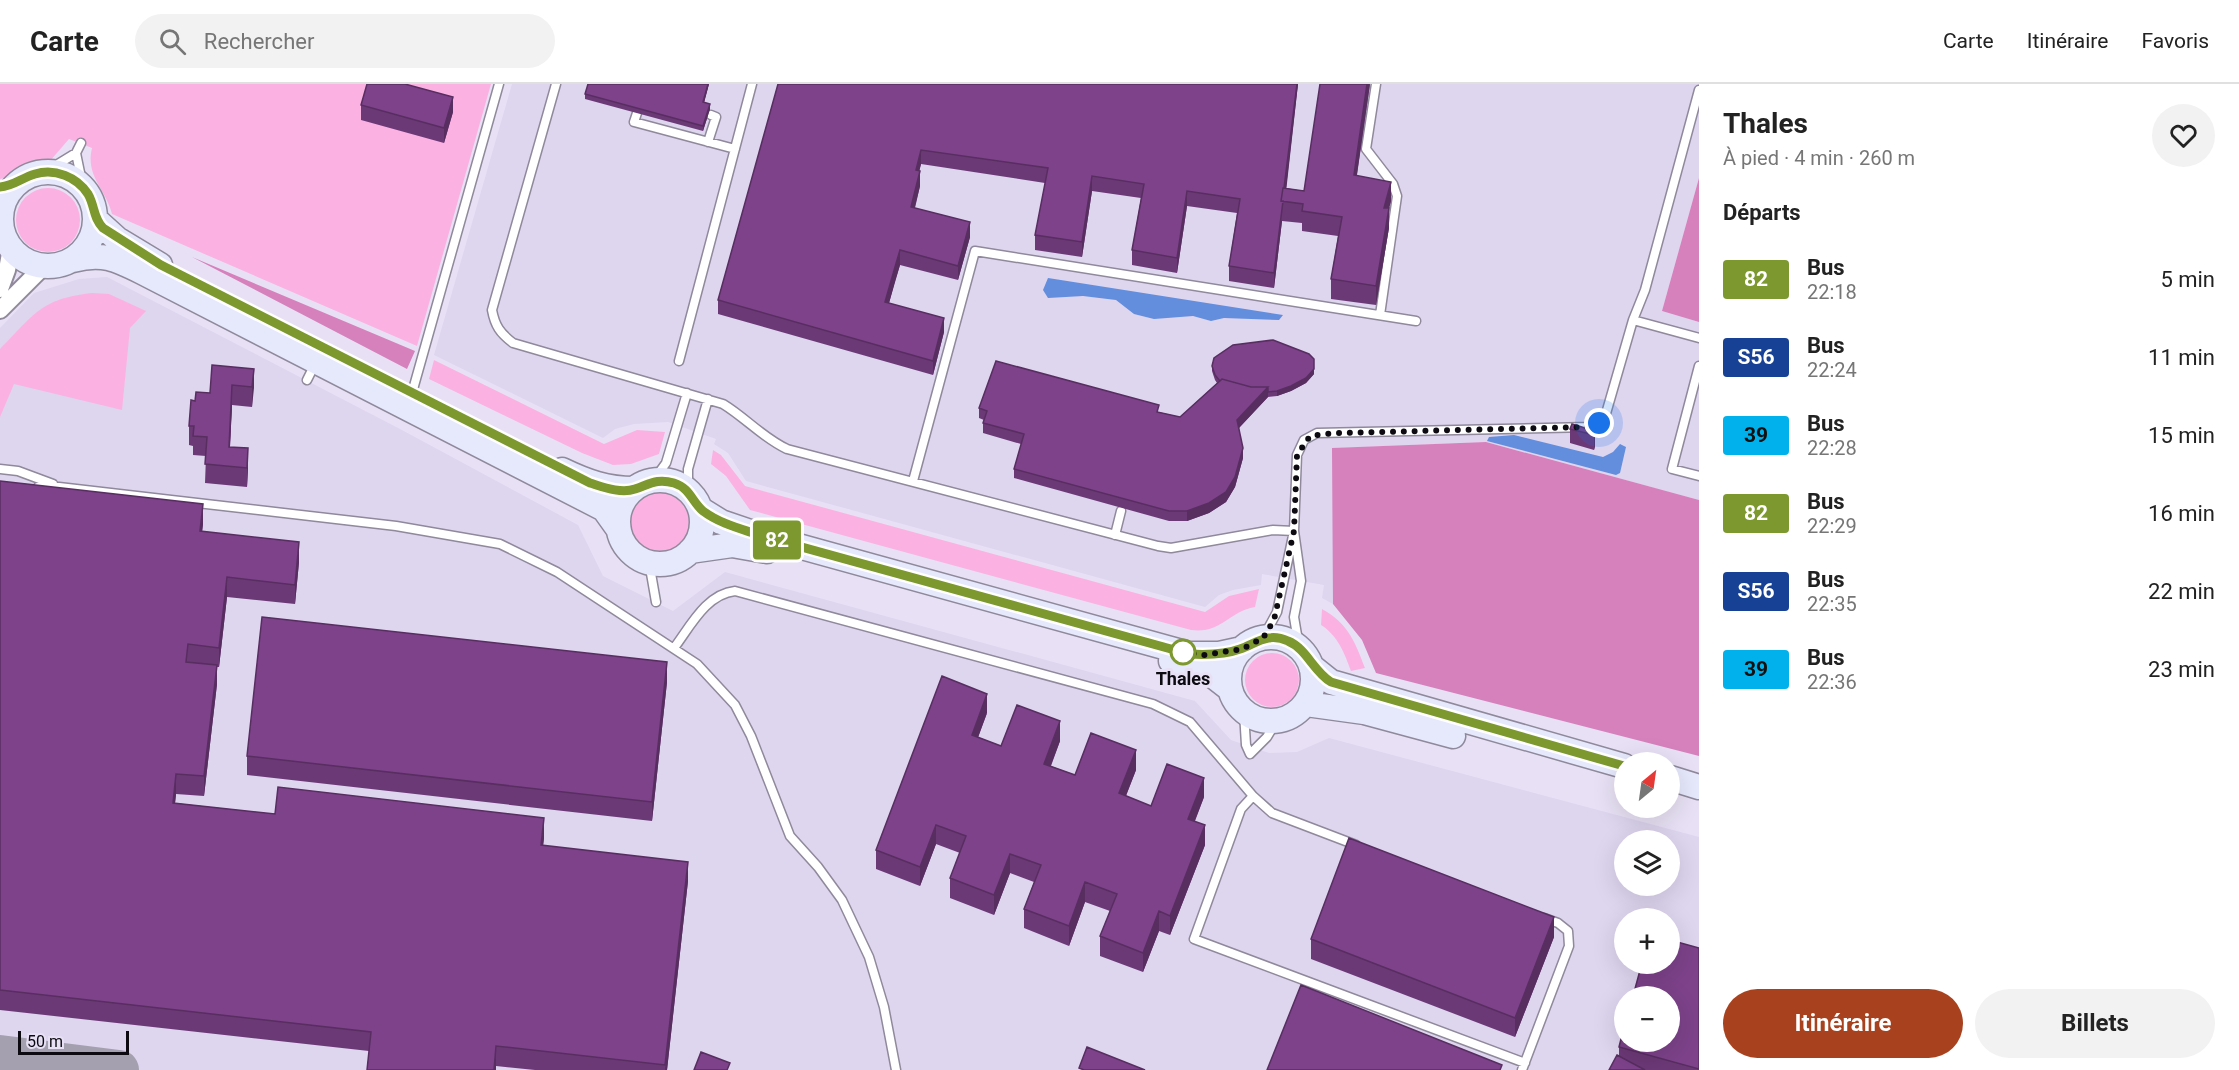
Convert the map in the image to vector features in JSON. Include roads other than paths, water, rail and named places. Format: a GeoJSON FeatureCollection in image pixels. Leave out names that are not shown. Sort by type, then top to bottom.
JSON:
{"type":"FeatureCollection","features":[{"type":"Feature","properties":{"kind":"main road"},"geometry":{"type":"LineString","coordinates":[[73,260],[89,243],[96,220],[94,208],[83,187],[65,175],[45,172],[34,174],[8,186],[2,207],[4,236],[32,264],[44,266],[73,260],[92,255],[120,261],[311,370],[604,509],[630,550],[649,562],[672,562],[690,551],[732,545],[751,547],[1183,664],[1212,675],[1230,689]]}},
{"type":"Feature","properties":{"kind":"main road"},"geometry":{"type":"LineString","coordinates":[[96,220],[117,239],[161,265],[590,483],[612,489],[678,484],[721,522],[762,536],[1189,654],[1219,654],[1252,643],[1288,640],[1331,682],[1614,763]]}},
{"type":"Feature","properties":{"kind":"main road"},"geometry":{"type":"LineString","coordinates":[[619,530],[621,507],[644,485]]}},
{"type":"Feature","properties":{"kind":"main road"},"geometry":{"type":"LineString","coordinates":[[690,551],[701,532],[694,500]]}},
{"type":"Feature","properties":{"kind":"main road"},"geometry":{"type":"LineString","coordinates":[[1252,643],[1233,661],[1229,675],[1230,689],[1235,702],[1245,712],[1265,721],[1276,722],[1287,719],[1306,704],[1312,692],[1305,657]]}},
{"type":"Feature","properties":{"kind":"main road"},"geometry":{"type":"LineString","coordinates":[[1306,704],[1364,712],[1614,779]]}},
{"type":"Feature","properties":{"kind":"main road"},"geometry":{"type":"LineString","coordinates":[[1680,781],[1699,787]]}},
{"type":"Feature","properties":{"kind":"main road"},"geometry":{"type":"LineString","coordinates":[[1680,797],[1699,802]]}},
{"type":"Feature","properties":{"kind":"street"},"geometry":{"type":"LineString","coordinates":[[0,289],[7,270],[4,236]]}},
{"type":"Feature","properties":{"kind":"street"},"geometry":{"type":"LineString","coordinates":[[0,310],[44,266]]}},
{"type":"Feature","properties":{"kind":"lane"},"geometry":{"type":"LineString","coordinates":[[412,393],[499,84]]}},
{"type":"Feature","properties":{"kind":"lane"},"geometry":{"type":"LineString","coordinates":[[555,84],[492,310],[495,325],[502,335],[513,343],[708,399],[740,414],[774,443],[787,449],[1115,535],[1171,548],[1272,530],[1294,531]]}},
{"type":"Feature","properties":{"kind":"lane"},"geometry":{"type":"LineString","coordinates":[[679,361],[752,84]]}},
{"type":"Feature","properties":{"kind":"lane"},"geometry":{"type":"LineString","coordinates":[[1376,84],[1366,149],[1393,184],[1397,196],[1380,315]]}},
{"type":"Feature","properties":{"kind":"lane"},"geometry":{"type":"LineString","coordinates":[[1252,643],[1277,612],[1294,531],[1297,455],[1310,436],[1317,433],[1590,427],[1605,417],[1633,320],[1645,290],[1699,90]]}},
{"type":"Feature","properties":{"kind":"lane"},"geometry":{"type":"LineString","coordinates":[[637,113],[634,122],[663,125],[708,142],[735,149]]}},
{"type":"Feature","properties":{"kind":"lane"},"geometry":{"type":"LineString","coordinates":[[708,142],[716,117],[711,115]]}},
{"type":"Feature","properties":{"kind":"lane"},"geometry":{"type":"LineString","coordinates":[[45,172],[76,153],[81,143]]}},
{"type":"Feature","properties":{"kind":"lane"},"geometry":{"type":"LineString","coordinates":[[76,153],[83,187]]}},
{"type":"Feature","properties":{"kind":"lane"},"geometry":{"type":"LineString","coordinates":[[913,481],[975,252],[1416,321]]}},
{"type":"Feature","properties":{"kind":"lane"},"geometry":{"type":"LineString","coordinates":[[1633,320],[1699,338]]}},
{"type":"Feature","properties":{"kind":"lane"},"geometry":{"type":"LineString","coordinates":[[1699,366],[1672,469],[1699,476]]}},
{"type":"Feature","properties":{"kind":"lane"},"geometry":{"type":"LineString","coordinates":[[644,485],[666,463],[687,393]]}},
{"type":"Feature","properties":{"kind":"lane"},"geometry":{"type":"LineString","coordinates":[[694,500],[688,469],[708,399]]}},
{"type":"Feature","properties":{"kind":"lane"},"geometry":{"type":"LineString","coordinates":[[0,469],[18,471],[59,487]]}},
{"type":"Feature","properties":{"kind":"lane"},"geometry":{"type":"LineString","coordinates":[[29,487],[59,487],[396,526],[500,544],[557,572],[698,664],[735,705],[751,736],[790,836],[818,867],[842,900],[869,957],[884,1007],[896,1070]]}},
{"type":"Feature","properties":{"kind":"lane"},"geometry":{"type":"LineString","coordinates":[[1115,535],[1122,511]]}},
{"type":"Feature","properties":{"kind":"lane"},"geometry":{"type":"LineString","coordinates":[[1294,531],[1301,581],[1294,617],[1305,657]]}},
{"type":"Feature","properties":{"kind":"lane"},"geometry":{"type":"LineString","coordinates":[[649,562],[656,602]]}},
{"type":"Feature","properties":{"kind":"lane"},"geometry":{"type":"LineString","coordinates":[[674,648],[707,604],[723,593],[735,591],[1153,704],[1190,722],[1252,796],[1272,813],[1360,847]]}},
{"type":"Feature","properties":{"kind":"lane"},"geometry":{"type":"LineString","coordinates":[[1245,712],[1246,745],[1250,753],[1266,737],[1276,722]]}},
{"type":"Feature","properties":{"kind":"lane"},"geometry":{"type":"LineString","coordinates":[[1252,796],[1241,809],[1194,939],[1524,1066],[1569,946],[1568,931],[1558,923],[1536,914]]}},
{"type":"Feature","properties":{"kind":"water"},"geometry":{"type":"Polygon","coordinates":[[[1048,278],[1283,315],[1279,320],[1224,318],[1211,321],[1193,316],[1154,319],[1134,314],[1116,300],[1083,296],[1048,298],[1043,290],[1048,278]]]}},
{"type":"Feature","properties":{"kind":"water"},"geometry":{"type":"Polygon","coordinates":[[[1514,435],[1603,457],[1613,452],[1620,444],[1626,447],[1620,473],[1616,475],[1487,441],[1489,437],[1514,435]]]}},
{"type":"Feature","properties":{"kind":"place","name":"Thales"},"geometry":{"type":"Point","coordinates":[1183,652]}}]}
